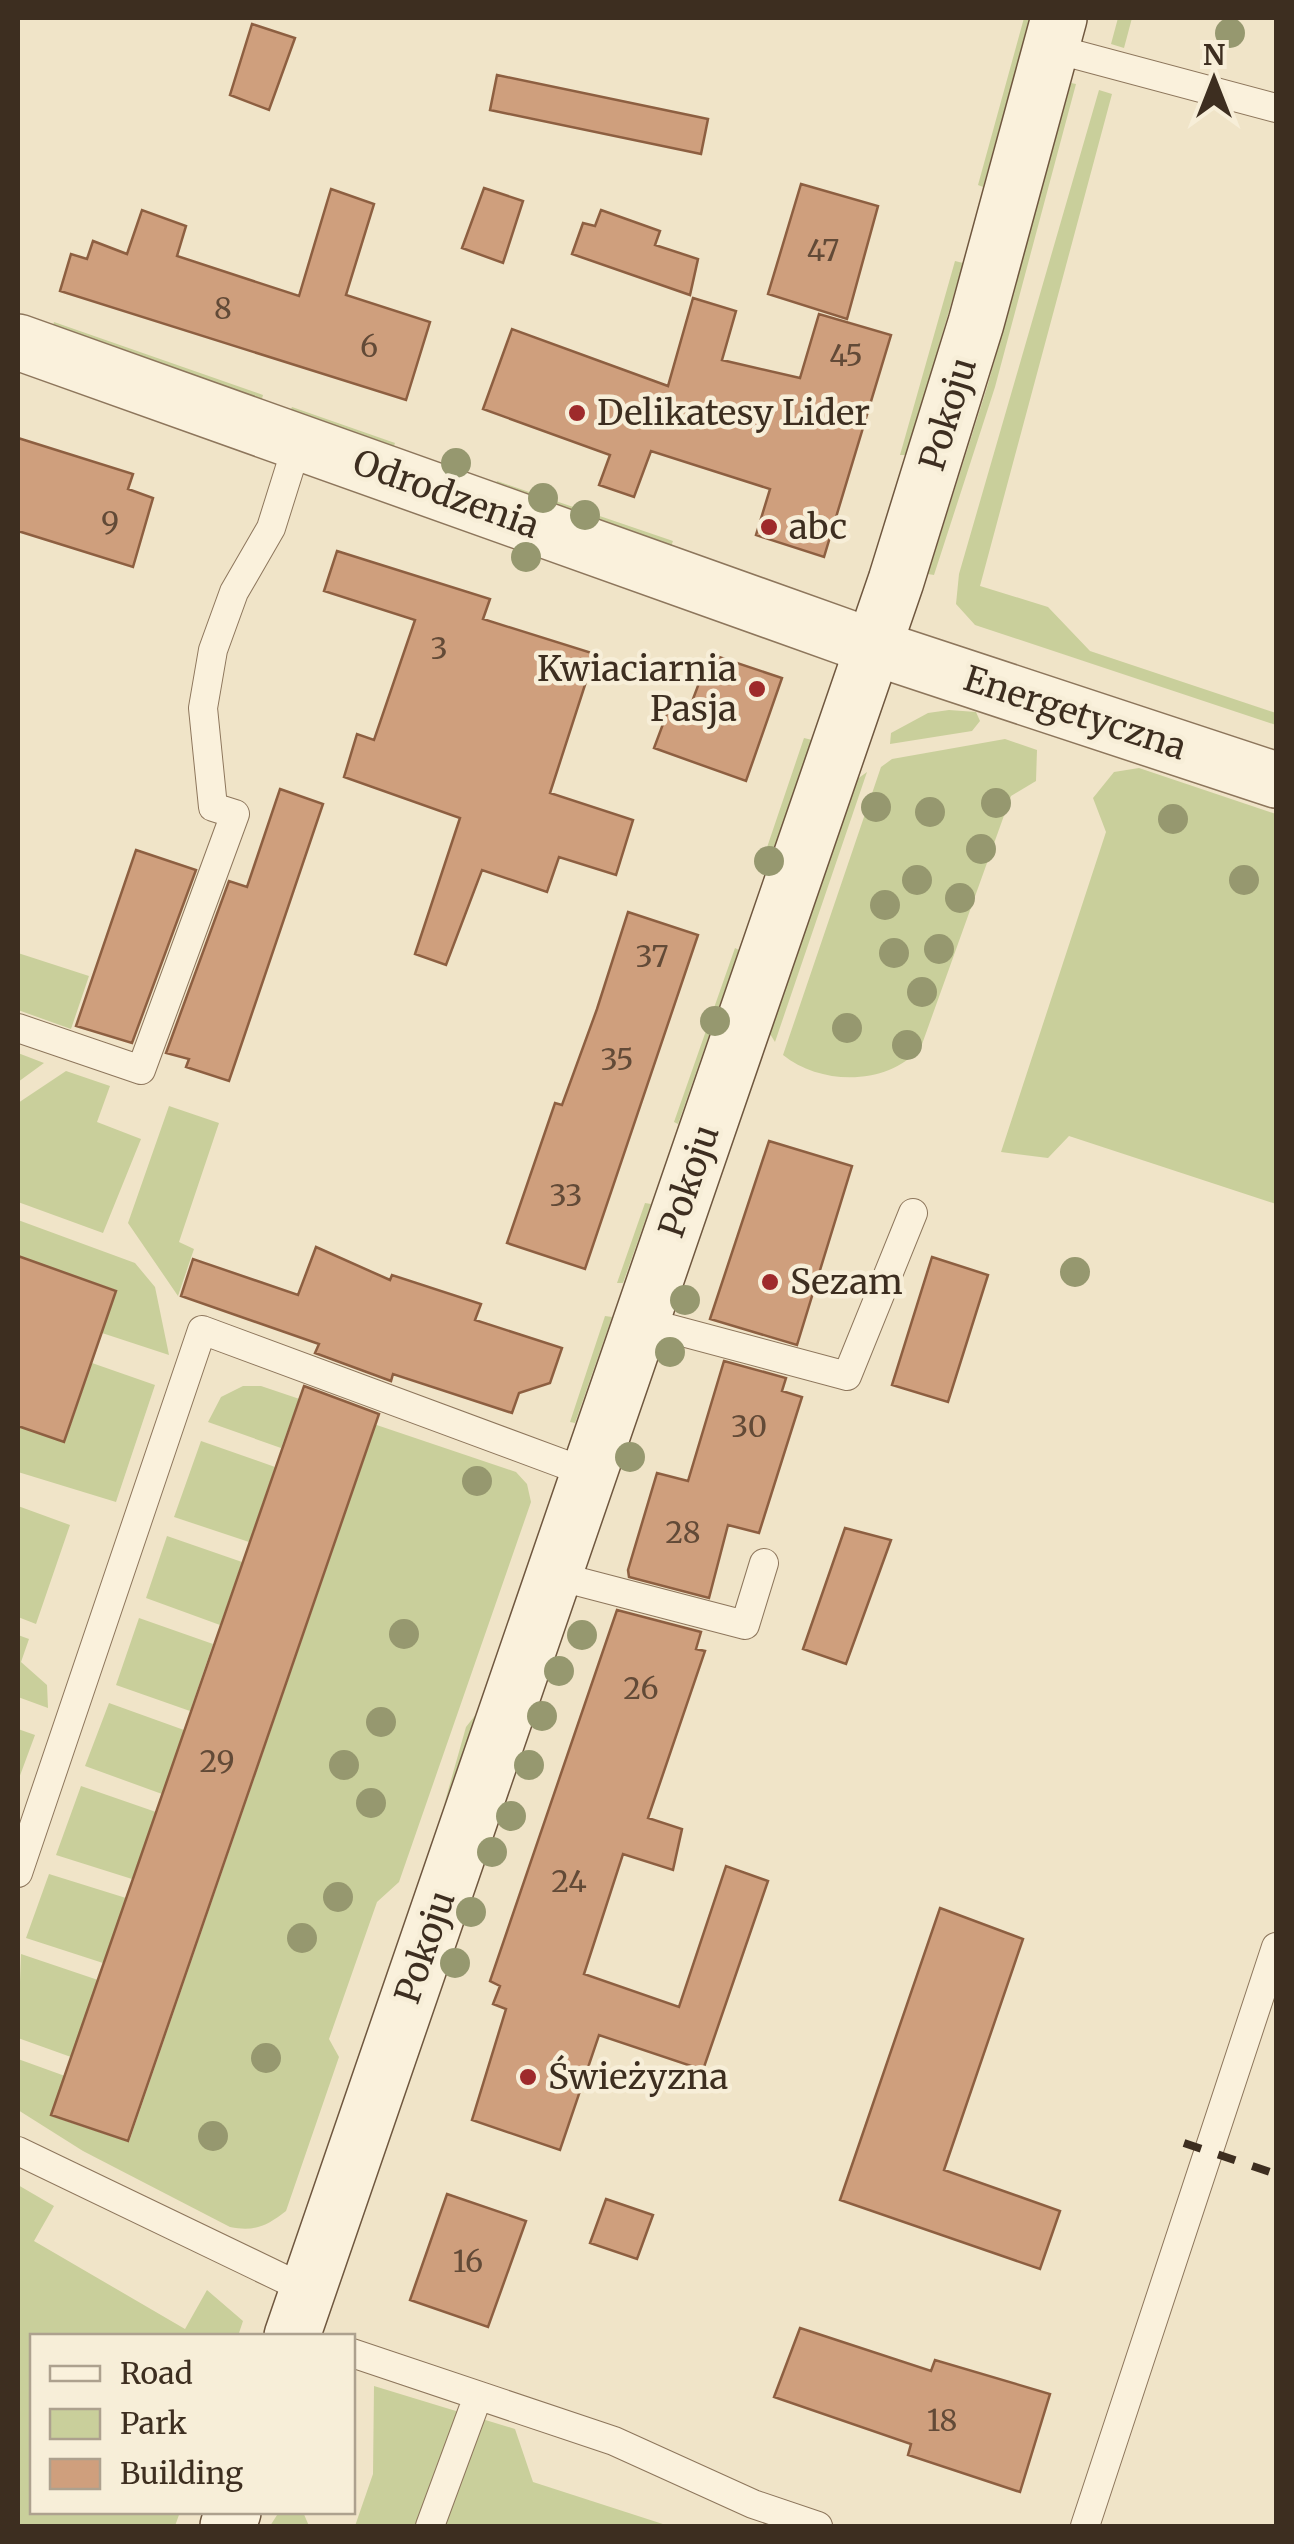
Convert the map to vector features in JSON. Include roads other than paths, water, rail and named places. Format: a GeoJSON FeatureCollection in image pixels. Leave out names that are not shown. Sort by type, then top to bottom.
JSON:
{"type":"FeatureCollection","features":[{"type":"Feature","properties":{"kind":"street","name":"Pokoju"},"geometry":{"type":"LineString","coordinates":[[301,2323],[553,1575],[873,647],[976,323],[1055,33]]}},
{"type":"Feature","properties":{"kind":"street","name":"Odrodzenia"},"geometry":{"type":"LineString","coordinates":[[18,342],[873,647]]}},
{"type":"Feature","properties":{"kind":"street","name":"Energetyczna"},"geometry":{"type":"LineString","coordinates":[[873,647],[1276,780]]}},
{"type":"Feature","properties":{"kind":"lane"},"geometry":{"type":"LineString","coordinates":[[1055,33],[1276,108]]}},
{"type":"Feature","properties":{"kind":"lane"},"geometry":{"type":"LineString","coordinates":[[18,1028],[141,1070],[235,814],[212,807],[203,708],[212,650],[234,592],[270,528],[298,442]]}},
{"type":"Feature","properties":{"kind":"lane"},"geometry":{"type":"LineString","coordinates":[[641,1322],[847,1376],[912,1213]]}},
{"type":"Feature","properties":{"kind":"lane"},"geometry":{"type":"LineString","coordinates":[[18,1872],[202,1330],[588,1473]]}},
{"type":"Feature","properties":{"kind":"lane"},"geometry":{"type":"LineString","coordinates":[[553,1575],[746,1625],[764,1563]]}},
{"type":"Feature","properties":{"kind":"lane"},"geometry":{"type":"LineString","coordinates":[[1086,2526],[1276,1947]]}},
{"type":"Feature","properties":{"kind":"lane"},"geometry":{"type":"LineString","coordinates":[[18,2151],[301,2323]]}},
{"type":"Feature","properties":{"kind":"lane"},"geometry":{"type":"LineString","coordinates":[[355,2354],[614,2441],[753,2504],[818,2526]]}},
{"type":"Feature","properties":{"kind":"lane"},"geometry":{"type":"LineString","coordinates":[[430,2526],[478,2396]]}},
{"type":"Feature","properties":{"kind":"railway"},"geometry":{"type":"LineString","coordinates":[[1184,2143],[1276,2174]]}},
{"type":"Feature","properties":{"kind":"place","name":"Delikatesy Lider"},"geometry":{"type":"Point","coordinates":[577,413]}},
{"type":"Feature","properties":{"kind":"place","name":"abc"},"geometry":{"type":"Point","coordinates":[769,527]}},
{"type":"Feature","properties":{"kind":"place","name":"Kwiaciarnia Pasja"},"geometry":{"type":"Point","coordinates":[757,689]}},
{"type":"Feature","properties":{"kind":"place","name":"Sezam"},"geometry":{"type":"Point","coordinates":[770,1282]}},
{"type":"Feature","properties":{"kind":"place","name":"Świeżyzna"},"geometry":{"type":"Point","coordinates":[528,2077]}}]}
